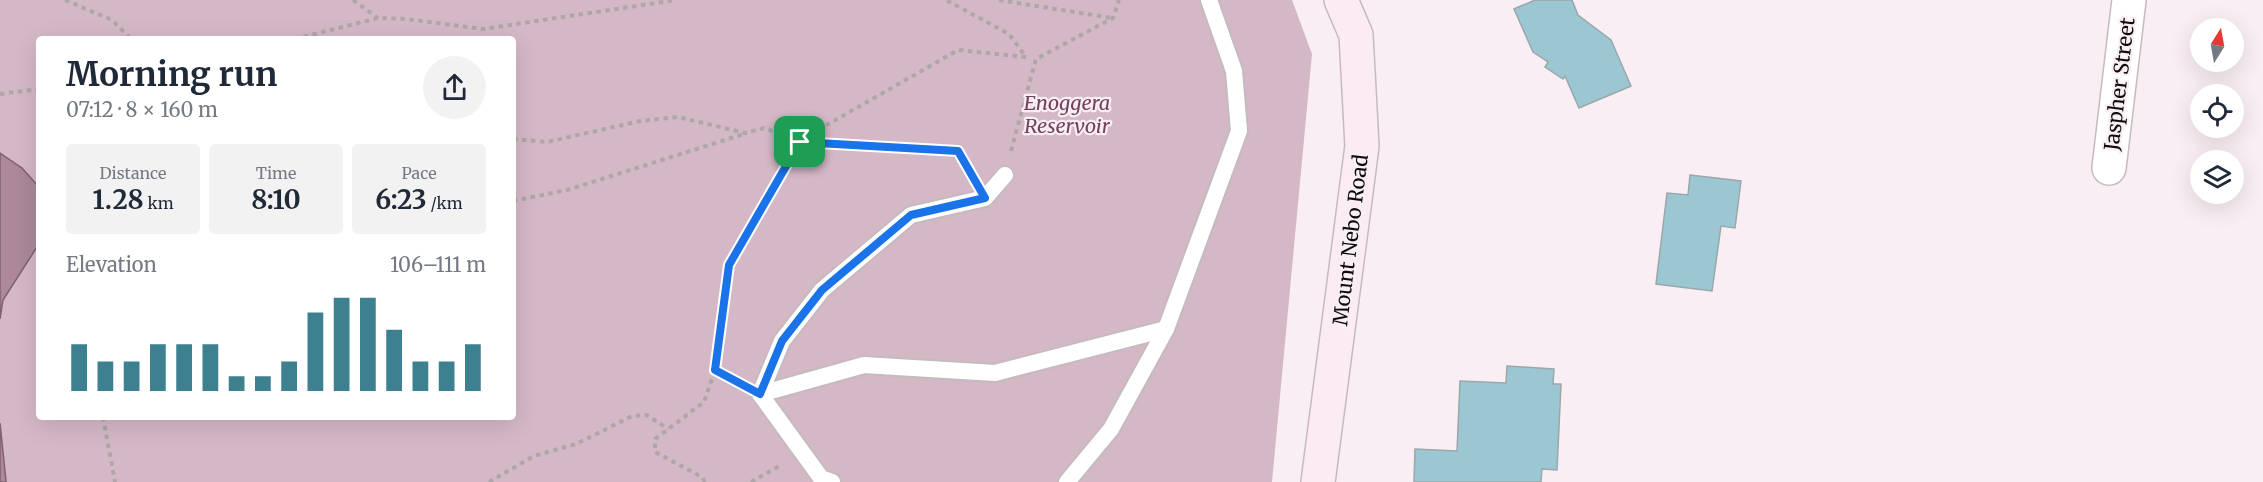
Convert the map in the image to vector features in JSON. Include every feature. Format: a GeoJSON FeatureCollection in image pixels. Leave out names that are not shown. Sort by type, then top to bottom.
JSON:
{"type":"FeatureCollection","features":[{"type":"Feature","properties":{"kind":"main road","name":"Mount Nebo Road"},"geometry":{"type":"LineString","coordinates":[[1318,482],[1362,146],[1356,35],[1341,0]]}},
{"type":"Feature","properties":{"kind":"street","name":"Jaspher Street"},"geometry":{"type":"LineString","coordinates":[[2109,168],[2129,0]]}},
{"type":"Feature","properties":{"kind":"lane"},"geometry":{"type":"LineString","coordinates":[[1067,482],[1111,429],[1166,329],[1239,132],[1234,71],[1209,0]]}},
{"type":"Feature","properties":{"kind":"lane"},"geometry":{"type":"LineString","coordinates":[[760,394],[782,341],[822,290],[911,215],[985,198],[1005,175]]}},
{"type":"Feature","properties":{"kind":"lane"},"geometry":{"type":"LineString","coordinates":[[760,394],[864,365],[995,373],[1166,329]]}},
{"type":"Feature","properties":{"kind":"lane"},"geometry":{"type":"LineString","coordinates":[[760,394],[821,478],[832,482]]}},
{"type":"Feature","properties":{"kind":"path"},"geometry":{"type":"LineString","coordinates":[[65,0],[112,20],[128,36]]}},
{"type":"Feature","properties":{"kind":"path"},"geometry":{"type":"LineString","coordinates":[[353,0],[378,18]]}},
{"type":"Feature","properties":{"kind":"path"},"geometry":{"type":"LineString","coordinates":[[307,36],[378,18],[406,19],[483,29],[676,0]]}},
{"type":"Feature","properties":{"kind":"path"},"geometry":{"type":"LineString","coordinates":[[946,0],[1009,34],[1026,57]]}},
{"type":"Feature","properties":{"kind":"path"},"geometry":{"type":"LineString","coordinates":[[999,0],[1113,18]]}},
{"type":"Feature","properties":{"kind":"path"},"geometry":{"type":"LineString","coordinates":[[1040,6],[1041,0]]}},
{"type":"Feature","properties":{"kind":"path"},"geometry":{"type":"LineString","coordinates":[[705,482],[702,477],[655,452],[655,439],[704,402],[715,370],[729,265],[800,142],[958,50],[1036,59],[1113,18],[1119,0]]}},
{"type":"Feature","properties":{"kind":"path"},"geometry":{"type":"LineString","coordinates":[[1005,175],[1036,59]]}},
{"type":"Feature","properties":{"kind":"path"},"geometry":{"type":"LineString","coordinates":[[0,94],[36,89]]}},
{"type":"Feature","properties":{"kind":"path"},"geometry":{"type":"LineString","coordinates":[[516,139],[547,142],[640,121],[678,117],[745,134]]}},
{"type":"Feature","properties":{"kind":"path"},"geometry":{"type":"LineString","coordinates":[[516,200],[567,190],[764,128],[800,142],[958,151],[985,198]]}},
{"type":"Feature","properties":{"kind":"path"},"geometry":{"type":"LineString","coordinates":[[715,370],[760,394]]}},
{"type":"Feature","properties":{"kind":"path"},"geometry":{"type":"LineString","coordinates":[[489,482],[534,456],[576,444],[632,416],[647,415],[668,429]]}},
{"type":"Feature","properties":{"kind":"path"},"geometry":{"type":"LineString","coordinates":[[104,420],[115,482]]}},
{"type":"Feature","properties":{"kind":"path"},"geometry":{"type":"LineString","coordinates":[[751,482],[785,463],[806,457]]}},
{"type":"Feature","properties":{"kind":"green space","name":"Enoggera Reservoir"},"geometry":{"type":"Polygon","coordinates":[[[0,0],[1292,0],[1312,54],[1272,482],[0,482],[0,0]]]}},
{"type":"Feature","properties":{"kind":"shaded area"},"geometry":{"type":"Polygon","coordinates":[[[0,153],[22,168],[36,184],[36,249],[3,300],[0,319],[0,153]]]}},
{"type":"Feature","properties":{"kind":"shaded area"},"geometry":{"type":"Polygon","coordinates":[[[0,423],[6,481],[6,482],[0,482],[0,423]]]}},
{"type":"Feature","properties":{"kind":"building"},"geometry":{"type":"Polygon","coordinates":[[[1535,0],[1572,0],[1578,15],[1611,40],[1631,86],[1579,108],[1565,76],[1563,79],[1545,67],[1548,62],[1533,52],[1514,9],[1535,0]]]}},
{"type":"Feature","properties":{"kind":"building"},"geometry":{"type":"Polygon","coordinates":[[[1690,175],[1741,181],[1735,228],[1721,226],[1712,291],[1656,284],[1667,193],[1688,195],[1690,175]]]}},
{"type":"Feature","properties":{"kind":"building"},"geometry":{"type":"Polygon","coordinates":[[[1507,366],[1554,369],[1553,384],[1561,384],[1557,470],[1542,469],[1541,482],[1414,482],[1415,449],[1457,451],[1460,381],[1506,383],[1507,366]]]}},
{"type":"Feature","properties":{"kind":"route"},"geometry":{"type":"LineString","coordinates":[[800,142],[958,151],[985,198],[911,215],[822,290],[782,341],[760,394],[715,370],[729,265],[800,142]]}}]}
